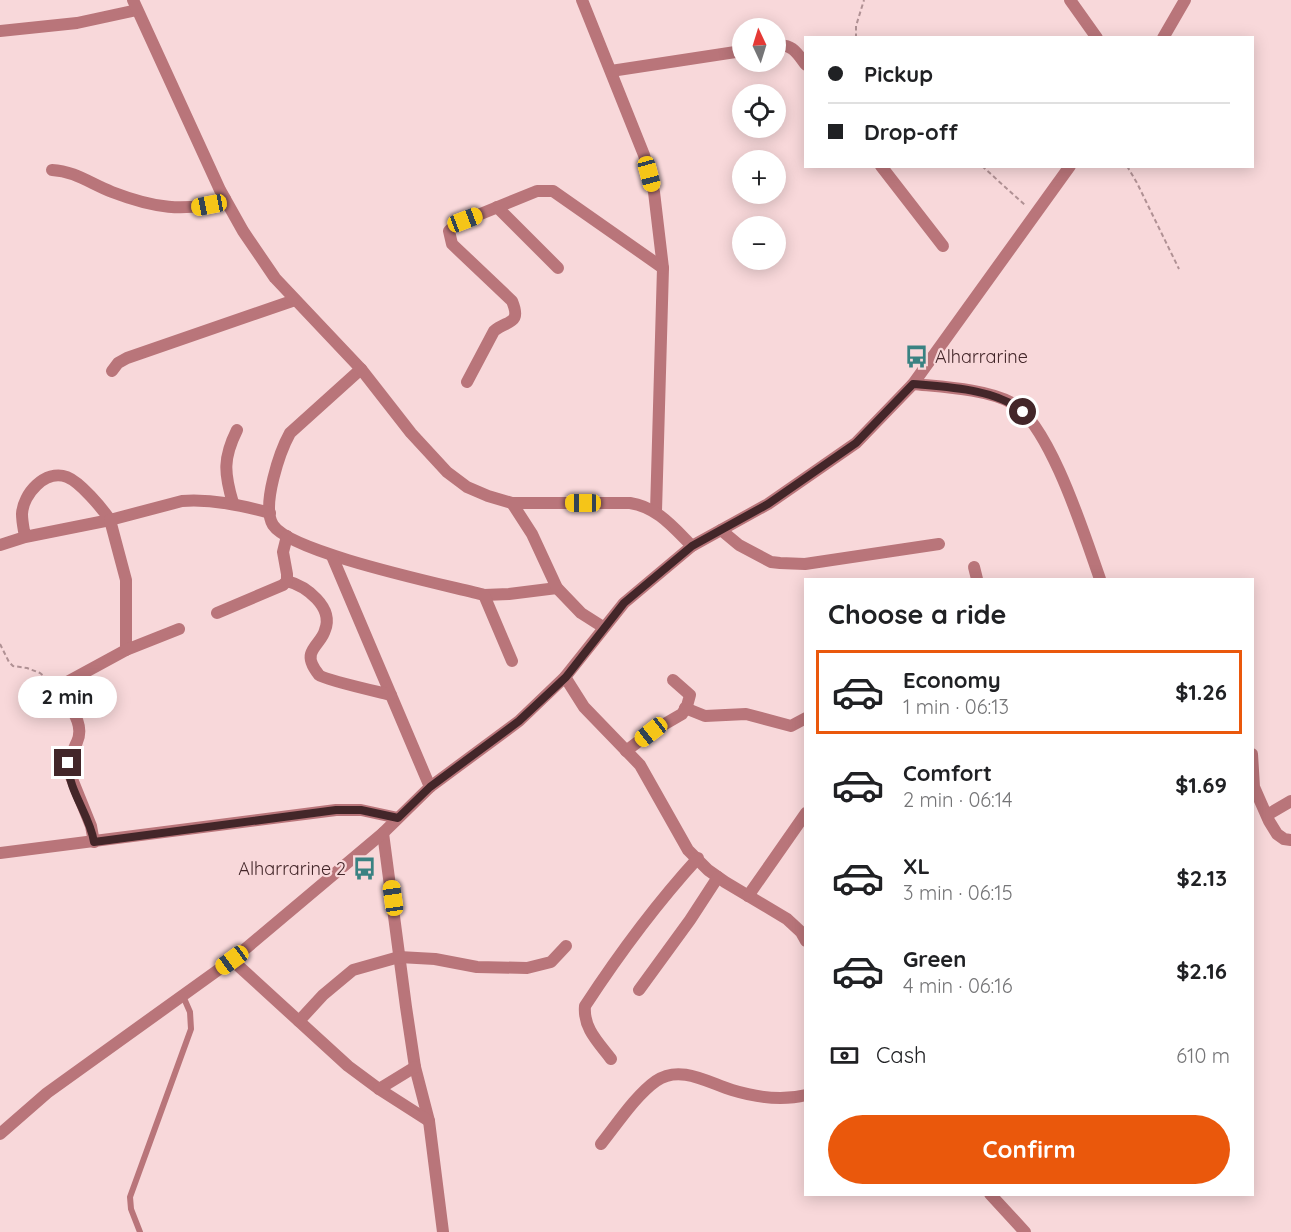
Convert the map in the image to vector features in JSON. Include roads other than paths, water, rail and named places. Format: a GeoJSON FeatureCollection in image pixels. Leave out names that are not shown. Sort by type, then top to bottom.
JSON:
{"type":"FeatureCollection","features":[{"type":"Feature","properties":{"kind":"street"},"geometry":{"type":"LineString","coordinates":[[582,0],[644,155],[654,192],[663,268],[656,511]]}},
{"type":"Feature","properties":{"kind":"street"},"geometry":{"type":"LineString","coordinates":[[1070,0],[1096,36]]}},
{"type":"Feature","properties":{"kind":"street"},"geometry":{"type":"LineString","coordinates":[[1164,36],[1185,0]]}},
{"type":"Feature","properties":{"kind":"street"},"geometry":{"type":"LineString","coordinates":[[0,32],[77,23],[135,5],[225,199],[243,231],[275,278],[361,369],[411,433],[447,472],[467,487],[512,502],[643,505],[656,511],[692,546]]}},
{"type":"Feature","properties":{"kind":"street"},"geometry":{"type":"LineString","coordinates":[[786,45],[794,49],[804,62]]}},
{"type":"Feature","properties":{"kind":"street"},"geometry":{"type":"LineString","coordinates":[[611,71],[732,53]]}},
{"type":"Feature","properties":{"kind":"street"},"geometry":{"type":"LineString","coordinates":[[883,168],[943,246]]}},
{"type":"Feature","properties":{"kind":"street"},"geometry":{"type":"LineString","coordinates":[[0,1134],[47,1093],[232,960],[383,833],[430,787],[519,721],[566,677],[624,603],[692,546],[768,504],[856,443],[913,384],[1069,168]]}},
{"type":"Feature","properties":{"kind":"street"},"geometry":{"type":"LineString","coordinates":[[52,170],[64,170],[113,192],[169,208],[194,208],[225,199]]}},
{"type":"Feature","properties":{"kind":"street"},"geometry":{"type":"LineString","coordinates":[[467,382],[495,331],[499,327],[512,323],[515,309],[512,301],[452,244],[449,231],[456,224],[537,191],[553,191],[663,268]]}},
{"type":"Feature","properties":{"kind":"street"},"geometry":{"type":"LineString","coordinates":[[497,207],[558,268]]}},
{"type":"Feature","properties":{"kind":"street"},"geometry":{"type":"LineString","coordinates":[[112,371],[118,363],[127,358],[295,300]]}},
{"type":"Feature","properties":{"kind":"street"},"geometry":{"type":"LineString","coordinates":[[361,369],[290,433],[282,447],[270,502],[273,525],[281,533],[332,556],[484,595],[556,588]]}},
{"type":"Feature","properties":{"kind":"street"},"geometry":{"type":"LineString","coordinates":[[913,384],[994,396],[1014,404],[1033,421],[1059,468],[1100,578]]}},
{"type":"Feature","properties":{"kind":"street"},"geometry":{"type":"LineString","coordinates":[[233,503],[225,464],[229,447],[237,430]]}},
{"type":"Feature","properties":{"kind":"street"},"geometry":{"type":"LineString","coordinates":[[25,537],[22,513],[27,496],[40,482],[50,476],[66,476],[80,486],[110,520],[126,580],[126,650]]}},
{"type":"Feature","properties":{"kind":"street"},"geometry":{"type":"LineString","coordinates":[[0,545],[25,537],[110,520],[182,501],[206,500],[233,503],[270,513]]}},
{"type":"Feature","properties":{"kind":"street"},"geometry":{"type":"LineString","coordinates":[[512,502],[532,534],[556,588],[581,613],[603,627]]}},
{"type":"Feature","properties":{"kind":"street"},"geometry":{"type":"LineString","coordinates":[[721,530],[739,545],[771,562],[780,563],[805,564],[939,543]]}},
{"type":"Feature","properties":{"kind":"street"},"geometry":{"type":"LineString","coordinates":[[287,536],[283,552],[287,581]]}},
{"type":"Feature","properties":{"kind":"street"},"geometry":{"type":"LineString","coordinates":[[332,556],[430,787]]}},
{"type":"Feature","properties":{"kind":"street"},"geometry":{"type":"LineString","coordinates":[[217,613],[283,585],[287,581]]}},
{"type":"Feature","properties":{"kind":"street"},"geometry":{"type":"LineString","coordinates":[[287,581],[304,588],[316,598],[325,612],[326,630],[311,654],[312,665],[320,676],[391,696]]}},
{"type":"Feature","properties":{"kind":"street"},"geometry":{"type":"LineString","coordinates":[[484,595],[512,661]]}},
{"type":"Feature","properties":{"kind":"street"},"geometry":{"type":"LineString","coordinates":[[94,842],[91,826],[68,769],[68,763],[80,735],[80,722],[58,687],[126,650],[179,629]]}},
{"type":"Feature","properties":{"kind":"street"},"geometry":{"type":"LineString","coordinates":[[566,677],[584,707],[640,765],[688,850],[718,877],[787,919],[804,937]]}},
{"type":"Feature","properties":{"kind":"street"},"geometry":{"type":"LineString","coordinates":[[626,751],[651,732],[682,714],[690,695],[673,680]]}},
{"type":"Feature","properties":{"kind":"street"},"geometry":{"type":"LineString","coordinates":[[685,708],[705,716],[746,714],[791,726],[804,719]]}},
{"type":"Feature","properties":{"kind":"street"},"geometry":{"type":"LineString","coordinates":[[1254,790],[1276,834],[1291,840]]}},
{"type":"Feature","properties":{"kind":"street"},"geometry":{"type":"LineString","coordinates":[[1267,815],[1291,801]]}},
{"type":"Feature","properties":{"kind":"street"},"geometry":{"type":"LineString","coordinates":[[0,854],[336,810],[361,810],[398,818]]}},
{"type":"Feature","properties":{"kind":"street"},"geometry":{"type":"LineString","coordinates":[[748,896],[804,816]]}},
{"type":"Feature","properties":{"kind":"street"},"geometry":{"type":"LineString","coordinates":[[383,833],[415,1067],[429,1121],[443,1232]]}},
{"type":"Feature","properties":{"kind":"street"},"geometry":{"type":"LineString","coordinates":[[611,1059],[588,1029],[584,1016],[585,1006],[618,954],[698,858]]}},
{"type":"Feature","properties":{"kind":"street"},"geometry":{"type":"LineString","coordinates":[[639,990],[718,877]]}},
{"type":"Feature","properties":{"kind":"street"},"geometry":{"type":"LineString","coordinates":[[299,1021],[323,995],[353,970],[399,957],[435,959],[477,967],[527,969],[551,962],[566,946]]}},
{"type":"Feature","properties":{"kind":"street"},"geometry":{"type":"LineString","coordinates":[[232,960],[348,1066],[429,1121]]}},
{"type":"Feature","properties":{"kind":"street"},"geometry":{"type":"LineString","coordinates":[[379,1089],[415,1067]]}},
{"type":"Feature","properties":{"kind":"street"},"geometry":{"type":"LineString","coordinates":[[601,1144],[648,1088],[659,1079],[672,1075],[694,1076],[734,1090],[778,1098],[791,1099],[804,1096]]}},
{"type":"Feature","properties":{"kind":"street"},"geometry":{"type":"LineString","coordinates":[[992,1196],[1025,1232]]}},
{"type":"Feature","properties":{"kind":"lane"},"geometry":{"type":"LineString","coordinates":[[140,1232],[131,1209],[130,1197],[191,1029],[190,1012],[183,995]]}},
{"type":"Feature","properties":{"kind":"place","name":"Alharrarine"},"geometry":{"type":"Point","coordinates":[917,357]}},
{"type":"Feature","properties":{"kind":"place","name":"Alharrarine 2"},"geometry":{"type":"Point","coordinates":[364,869]}}]}
